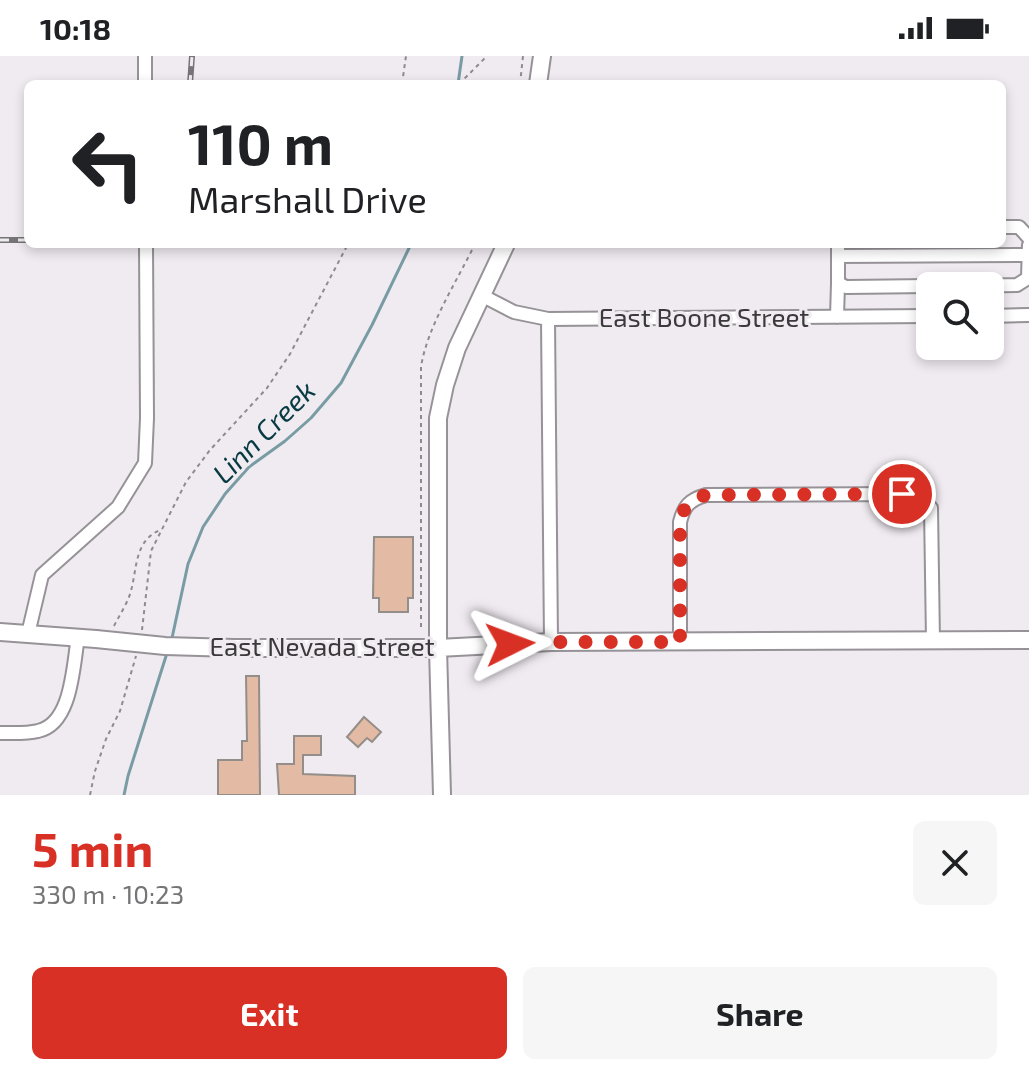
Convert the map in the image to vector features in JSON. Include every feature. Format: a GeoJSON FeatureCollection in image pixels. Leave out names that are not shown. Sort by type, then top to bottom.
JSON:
{"type":"FeatureCollection","features":[{"type":"Feature","properties":{"kind":"main road"},"geometry":{"type":"LineString","coordinates":[[539,80],[542,56]]}},
{"type":"Feature","properties":{"kind":"main road"},"geometry":{"type":"LineString","coordinates":[[442,795],[438,648],[438,418],[457,348],[504,248]]}},
{"type":"Feature","properties":{"kind":"main road","name":"East Nevada Street"},"geometry":{"type":"LineString","coordinates":[[0,632],[165,646],[234,648],[438,648],[551,642],[1029,640]]}},
{"type":"Feature","properties":{"kind":"street"},"geometry":{"type":"LineString","coordinates":[[145,56],[145,80]]}},
{"type":"Feature","properties":{"kind":"street"},"geometry":{"type":"LineString","coordinates":[[1006,227],[1019,227],[1029,238]]}},
{"type":"Feature","properties":{"kind":"street"},"geometry":{"type":"LineString","coordinates":[[1004,285],[1017,285],[1028,278],[1029,245]]}},
{"type":"Feature","properties":{"kind":"street"},"geometry":{"type":"LineString","coordinates":[[28,634],[42,575],[118,507],[145,463],[146,248]]}},
{"type":"Feature","properties":{"kind":"street"},"geometry":{"type":"LineString","coordinates":[[837,317],[838,250],[1029,255]]}},
{"type":"Feature","properties":{"kind":"street"},"geometry":{"type":"LineString","coordinates":[[838,283],[846,287],[916,286]]}},
{"type":"Feature","properties":{"kind":"street","name":"East Boone Street"},"geometry":{"type":"LineString","coordinates":[[483,296],[514,312],[548,319],[916,316]]}},
{"type":"Feature","properties":{"kind":"street"},"geometry":{"type":"LineString","coordinates":[[1004,316],[1029,315]]}},
{"type":"Feature","properties":{"kind":"street"},"geometry":{"type":"LineString","coordinates":[[548,319],[551,642]]}},
{"type":"Feature","properties":{"kind":"street"},"geometry":{"type":"LineString","coordinates":[[680,642],[680,522],[683,508],[693,499],[706,495],[902,494],[919,497],[931,508],[933,641]]}},
{"type":"Feature","properties":{"kind":"street"},"geometry":{"type":"LineString","coordinates":[[0,733],[41,731],[58,720],[68,699],[78,637]]}},
{"type":"Feature","properties":{"kind":"path"},"geometry":{"type":"LineString","coordinates":[[403,80],[406,56]]}},
{"type":"Feature","properties":{"kind":"path"},"geometry":{"type":"LineString","coordinates":[[463,80],[487,56]]}},
{"type":"Feature","properties":{"kind":"path"},"geometry":{"type":"LineString","coordinates":[[520,80],[523,56]]}},
{"type":"Feature","properties":{"kind":"path"},"geometry":{"type":"LineString","coordinates":[[141,638],[151,551],[186,482],[210,450],[267,388],[290,354],[346,248]]}},
{"type":"Feature","properties":{"kind":"path"},"geometry":{"type":"LineString","coordinates":[[114,627],[129,596],[140,546],[162,529]]}},
{"type":"Feature","properties":{"kind":"path"},"geometry":{"type":"LineString","coordinates":[[90,795],[95,771],[120,711],[137,651]]}},
{"type":"Feature","properties":{"kind":"building"},"geometry":{"type":"Polygon","coordinates":[[[374,537],[413,537],[413,598],[408,598],[408,612],[379,612],[379,598],[373,598],[374,537]]]}},
{"type":"Feature","properties":{"kind":"building"},"geometry":{"type":"Polygon","coordinates":[[[246,676],[259,676],[260,795],[218,795],[218,760],[242,760],[242,741],[247,741],[246,676]]]}},
{"type":"Feature","properties":{"kind":"building"},"geometry":{"type":"Polygon","coordinates":[[[364,717],[381,732],[372,742],[367,738],[358,747],[347,737],[364,717]]]}},
{"type":"Feature","properties":{"kind":"building"},"geometry":{"type":"Polygon","coordinates":[[[294,736],[321,736],[321,755],[303,755],[303,774],[355,776],[355,795],[279,795],[277,764],[294,764],[294,736]]]}},
{"type":"Feature","properties":{"kind":"waterway","name":"Linn Creek"},"geometry":{"type":"LineString","coordinates":[[459,80],[462,56]]}},
{"type":"Feature","properties":{"kind":"waterway","name":"Linn Creek"},"geometry":{"type":"LineString","coordinates":[[172,638],[188,564],[203,527],[225,494],[249,467],[311,418],[341,383],[409,248]]}},
{"type":"Feature","properties":{"kind":"waterway","name":"Linn Creek"},"geometry":{"type":"LineString","coordinates":[[124,795],[167,653]]}},
{"type":"Feature","properties":{"kind":"railway"},"geometry":{"type":"LineString","coordinates":[[190,80],[192,56]]}},
{"type":"Feature","properties":{"kind":"railway"},"geometry":{"type":"LineString","coordinates":[[0,240],[24,240]]}},
{"type":"Feature","properties":{"kind":"route"},"geometry":{"type":"LineString","coordinates":[[510,644],[680,642],[680,522],[683,508],[693,499],[706,495],[902,494]]}}]}
